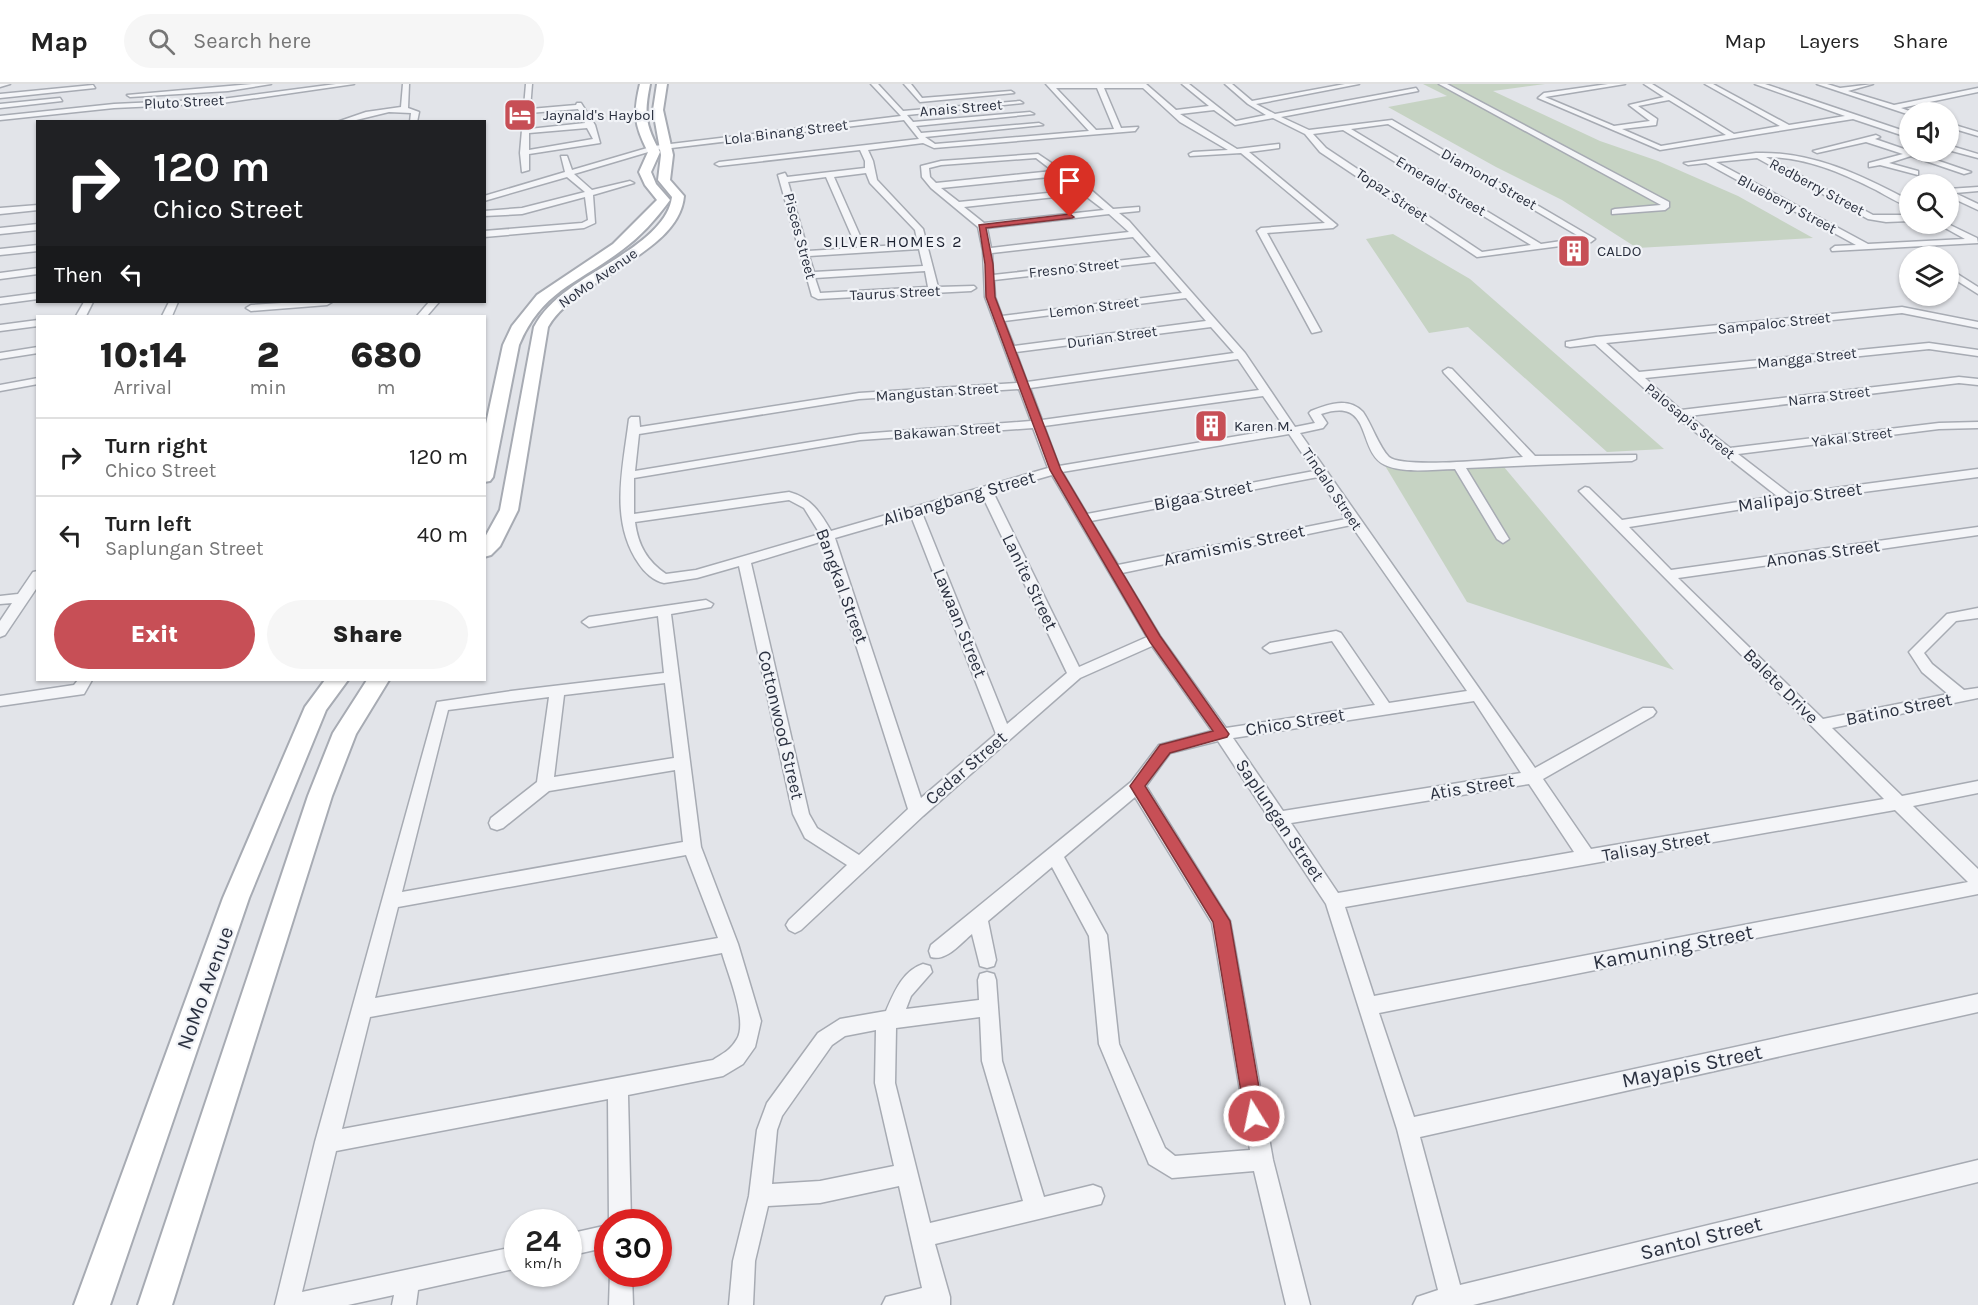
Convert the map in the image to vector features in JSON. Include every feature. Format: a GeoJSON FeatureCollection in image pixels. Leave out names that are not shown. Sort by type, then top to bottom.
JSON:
{"type":"FeatureCollection","features":[{"type":"Feature","properties":{"kind":"main road","name":"NoMo Avenue"},"geometry":{"type":"LineString","coordinates":[[645,84],[639,111],[644,134],[660,147]]}},
{"type":"Feature","properties":{"kind":"main road","name":"NoMo Avenue"},"geometry":{"type":"LineString","coordinates":[[486,549],[493,542],[509,510],[541,327],[547,316],[562,301],[637,250],[669,221],[679,200],[664,180],[658,110],[662,84]]}},
{"type":"Feature","properties":{"kind":"main road","name":"NoMo Avenue"},"geometry":{"type":"LineString","coordinates":[[486,467],[511,345],[524,315],[540,298],[573,274],[619,246],[664,200],[645,172],[660,147]]}},
{"type":"Feature","properties":{"kind":"main road","name":"NoMo Avenue"},"geometry":{"type":"LineString","coordinates":[[92,1305],[236,898],[316,707],[336,681]]}},
{"type":"Feature","properties":{"kind":"main road"},"geometry":{"type":"LineString","coordinates":[[154,1305],[320,796],[345,733],[377,681]]}},
{"type":"Feature","properties":{"kind":"street"},"geometry":{"type":"LineString","coordinates":[[0,85],[6,84]]}},
{"type":"Feature","properties":{"kind":"street"},"geometry":{"type":"LineString","coordinates":[[114,106],[137,84]]}},
{"type":"Feature","properties":{"kind":"street"},"geometry":{"type":"LineString","coordinates":[[168,93],[176,84]]}},
{"type":"Feature","properties":{"kind":"street"},"geometry":{"type":"LineString","coordinates":[[207,90],[217,84]]}},
{"type":"Feature","properties":{"kind":"street"},"geometry":{"type":"LineString","coordinates":[[125,96],[268,84]]}},
{"type":"Feature","properties":{"kind":"street","name":"Pluto Street"},"geometry":{"type":"LineString","coordinates":[[0,118],[66,114],[114,106],[222,101],[326,85],[351,84]]}},
{"type":"Feature","properties":{"kind":"street"},"geometry":{"type":"LineString","coordinates":[[404,109],[406,84]]}},
{"type":"Feature","properties":{"kind":"street"},"geometry":{"type":"LineString","coordinates":[[525,170],[529,84]]}},
{"type":"Feature","properties":{"kind":"street"},"geometry":{"type":"LineString","coordinates":[[874,84],[921,138],[934,146],[1135,129]]}},
{"type":"Feature","properties":{"kind":"street"},"geometry":{"type":"LineString","coordinates":[[907,84],[916,97],[924,100],[977,93],[1011,93]]}},
{"type":"Feature","properties":{"kind":"street"},"geometry":{"type":"LineString","coordinates":[[1003,84],[1049,137]]}},
{"type":"Feature","properties":{"kind":"street"},"geometry":{"type":"LineString","coordinates":[[1185,84],[1235,123],[1419,91],[1404,84]]}},
{"type":"Feature","properties":{"kind":"street","name":"Topaz Street"},"geometry":{"type":"LineString","coordinates":[[1232,84],[1250,103],[1308,132],[1323,150],[1480,255],[1539,246]]}},
{"type":"Feature","properties":{"kind":"street"},"geometry":{"type":"LineString","coordinates":[[1250,103],[1356,84]]}},
{"type":"Feature","properties":{"kind":"street"},"geometry":{"type":"LineString","coordinates":[[1442,84],[1666,204],[1665,207],[1615,212]]}},
{"type":"Feature","properties":{"kind":"street"},"geometry":{"type":"LineString","coordinates":[[1622,84],[1541,96],[1660,147],[1852,117]]}},
{"type":"Feature","properties":{"kind":"street"},"geometry":{"type":"LineString","coordinates":[[1647,84],[1733,136]]}},
{"type":"Feature","properties":{"kind":"street"},"geometry":{"type":"LineString","coordinates":[[1708,84],[1787,127]]}},
{"type":"Feature","properties":{"kind":"street"},"geometry":{"type":"LineString","coordinates":[[1758,84],[1897,132]]}},
{"type":"Feature","properties":{"kind":"street"},"geometry":{"type":"LineString","coordinates":[[1820,84],[1899,110]]}},
{"type":"Feature","properties":{"kind":"street"},"geometry":{"type":"LineString","coordinates":[[1839,90],[1870,84]]}},
{"type":"Feature","properties":{"kind":"street"},"geometry":{"type":"LineString","coordinates":[[1050,85],[1100,87],[1143,85],[1192,125],[1239,150],[1333,225],[1261,231],[1316,331]]}},
{"type":"Feature","properties":{"kind":"street"},"geometry":{"type":"LineString","coordinates":[[1050,85],[1095,133]]}},
{"type":"Feature","properties":{"kind":"street"},"geometry":{"type":"LineString","coordinates":[[0,96],[95,86]]}},
{"type":"Feature","properties":{"kind":"street"},"geometry":{"type":"LineString","coordinates":[[66,114],[95,86]]}},
{"type":"Feature","properties":{"kind":"street"},"geometry":{"type":"LineString","coordinates":[[1100,87],[1119,131]]}},
{"type":"Feature","properties":{"kind":"street"},"geometry":{"type":"LineString","coordinates":[[1891,108],[1978,90]]}},
{"type":"Feature","properties":{"kind":"street"},"geometry":{"type":"LineString","coordinates":[[944,91],[949,98]]}},
{"type":"Feature","properties":{"kind":"street"},"geometry":{"type":"LineString","coordinates":[[1965,94],[1978,98]]}},
{"type":"Feature","properties":{"kind":"street"},"geometry":{"type":"LineString","coordinates":[[1613,128],[1653,123],[1654,120],[1632,105],[1670,98]]}},
{"type":"Feature","properties":{"kind":"street"},"geometry":{"type":"LineString","coordinates":[[0,106],[69,100]]}},
{"type":"Feature","properties":{"kind":"street","name":"Anais Street"},"geometry":{"type":"LineString","coordinates":[[906,119],[1020,103]]}},
{"type":"Feature","properties":{"kind":"street"},"geometry":{"type":"LineString","coordinates":[[524,153],[597,141],[580,105],[526,111]]}},
{"type":"Feature","properties":{"kind":"street"},"geometry":{"type":"LineString","coordinates":[[1175,112],[1214,108]]}},
{"type":"Feature","properties":{"kind":"street"},"geometry":{"type":"LineString","coordinates":[[345,120],[356,115],[404,109],[415,112],[411,120]]}},
{"type":"Feature","properties":{"kind":"street"},"geometry":{"type":"LineString","coordinates":[[906,119],[1030,114]]}},
{"type":"Feature","properties":{"kind":"street"},"geometry":{"type":"LineString","coordinates":[[566,117],[586,115]]}},
{"type":"Feature","properties":{"kind":"street","name":"Lola Binang Street"},"geometry":{"type":"LineString","coordinates":[[610,173],[660,147],[906,119]]}},
{"type":"Feature","properties":{"kind":"street"},"geometry":{"type":"LineString","coordinates":[[526,121],[536,120]]}},
{"type":"Feature","properties":{"kind":"street","name":"Diamond Street"},"geometry":{"type":"LineString","coordinates":[[1343,127],[1393,123],[1592,239],[1539,246]]}},
{"type":"Feature","properties":{"kind":"street"},"geometry":{"type":"LineString","coordinates":[[1959,126],[1978,123]]}},
{"type":"Feature","properties":{"kind":"street"},"geometry":{"type":"LineString","coordinates":[[526,131],[591,125]]}},
{"type":"Feature","properties":{"kind":"street"},"geometry":{"type":"LineString","coordinates":[[719,164],[1039,125]]}},
{"type":"Feature","properties":{"kind":"street"},"geometry":{"type":"LineString","coordinates":[[1308,132],[1343,127]]}},
{"type":"Feature","properties":{"kind":"street","name":"Emerald Street"},"geometry":{"type":"LineString","coordinates":[[1343,127],[1539,246]]}},
{"type":"Feature","properties":{"kind":"street"},"geometry":{"type":"LineString","coordinates":[[1959,129],[1978,134]]}},
{"type":"Feature","properties":{"kind":"street"},"geometry":{"type":"LineString","coordinates":[[1817,151],[1897,132]]}},
{"type":"Feature","properties":{"kind":"street"},"geometry":{"type":"LineString","coordinates":[[1866,139],[1899,150]]}},
{"type":"Feature","properties":{"kind":"street"},"geometry":{"type":"LineString","coordinates":[[1193,154],[1276,146]]}},
{"type":"Feature","properties":{"kind":"street"},"geometry":{"type":"LineString","coordinates":[[863,148],[869,160],[869,170],[873,181],[919,229],[934,291]]}},
{"type":"Feature","properties":{"kind":"street"},"geometry":{"type":"LineString","coordinates":[[1959,150],[1978,156]]}},
{"type":"Feature","properties":{"kind":"street","name":"Tindalo Street"},"geometry":{"type":"LineString","coordinates":[[934,186],[926,177],[924,168],[929,165],[1033,156],[1041,158],[1087,192],[1136,234],[1241,355],[1354,521],[1478,695],[1587,858]]}},
{"type":"Feature","properties":{"kind":"street"},"geometry":{"type":"LineString","coordinates":[[1688,163],[1760,157],[1794,157],[1861,178],[1899,200]]}},
{"type":"Feature","properties":{"kind":"street","name":"Redberry Street"},"geometry":{"type":"LineString","coordinates":[[1760,157],[1871,217],[1899,218]]}},
{"type":"Feature","properties":{"kind":"street"},"geometry":{"type":"LineString","coordinates":[[486,234],[584,225],[592,221],[589,192],[570,175],[564,158]]}},
{"type":"Feature","properties":{"kind":"street"},"geometry":{"type":"LineString","coordinates":[[1872,165],[1899,158]]}},
{"type":"Feature","properties":{"kind":"street","name":"Blueberry Street"},"geometry":{"type":"LineString","coordinates":[[1708,161],[1866,247]]}},
{"type":"Feature","properties":{"kind":"street"},"geometry":{"type":"LineString","coordinates":[[1936,162],[1967,172]]}},
{"type":"Feature","properties":{"kind":"street"},"geometry":{"type":"LineString","coordinates":[[1882,163],[1915,173]]}},
{"type":"Feature","properties":{"kind":"street"},"geometry":{"type":"LineString","coordinates":[[862,250],[829,175],[869,170]]}},
{"type":"Feature","properties":{"kind":"street"},"geometry":{"type":"LineString","coordinates":[[486,214],[522,211],[589,192],[610,173]]}},
{"type":"Feature","properties":{"kind":"street"},"geometry":{"type":"LineString","coordinates":[[486,198],[570,175],[610,173],[630,183]]}},
{"type":"Feature","properties":{"kind":"street"},"geometry":{"type":"LineString","coordinates":[[934,186],[1061,173]]}},
{"type":"Feature","properties":{"kind":"street","name":"Pisces Street"},"geometry":{"type":"LineString","coordinates":[[818,296],[815,294],[812,275],[783,177],[829,175]]}},
{"type":"Feature","properties":{"kind":"street"},"geometry":{"type":"LineString","coordinates":[[934,186],[982,226],[1136,209]]}},
{"type":"Feature","properties":{"kind":"street"},"geometry":{"type":"LineString","coordinates":[[1959,191],[1978,189]]}},
{"type":"Feature","properties":{"kind":"street"},"geometry":{"type":"LineString","coordinates":[[956,205],[1087,192]]}},
{"type":"Feature","properties":{"kind":"street"},"geometry":{"type":"LineString","coordinates":[[1959,198],[1978,207]]}},
{"type":"Feature","properties":{"kind":"street"},"geometry":{"type":"LineString","coordinates":[[0,211],[36,207]]}},
{"type":"Feature","properties":{"kind":"street","name":"Saplungan Street"},"geometry":{"type":"LineString","coordinates":[[982,226],[991,278],[990,297],[1055,470],[1155,639],[1280,818],[1334,900],[1407,1129],[1453,1301]]}},
{"type":"Feature","properties":{"kind":"street"},"geometry":{"type":"LineString","coordinates":[[0,231],[36,227]]}},
{"type":"Feature","properties":{"kind":"street"},"geometry":{"type":"LineString","coordinates":[[1959,233],[1977,242]]}},
{"type":"Feature","properties":{"kind":"street"},"geometry":{"type":"LineString","coordinates":[[987,251],[1136,234]]}},
{"type":"Feature","properties":{"kind":"street"},"geometry":{"type":"LineString","coordinates":[[1835,249],[1977,242]]}},
{"type":"Feature","properties":{"kind":"street"},"geometry":{"type":"LineString","coordinates":[[806,254],[924,246]]}},
{"type":"Feature","properties":{"kind":"street"},"geometry":{"type":"LineString","coordinates":[[0,252],[36,248]]}},
{"type":"Feature","properties":{"kind":"street","name":"Fresno Street"},"geometry":{"type":"LineString","coordinates":[[991,278],[1158,259]]}},
{"type":"Feature","properties":{"kind":"street"},"geometry":{"type":"LineString","coordinates":[[812,275],[928,268]]}},
{"type":"Feature","properties":{"kind":"street"},"geometry":{"type":"LineString","coordinates":[[0,276],[36,271]]}},
{"type":"Feature","properties":{"kind":"street"},"geometry":{"type":"LineString","coordinates":[[1959,278],[1978,291]]}},
{"type":"Feature","properties":{"kind":"street","name":"Taurus Street"},"geometry":{"type":"LineString","coordinates":[[818,296],[971,288]]}},
{"type":"Feature","properties":{"kind":"street","name":"Lemon Street"},"geometry":{"type":"LineString","coordinates":[[998,319],[1190,295]]}},
{"type":"Feature","properties":{"kind":"street"},"geometry":{"type":"LineString","coordinates":[[0,301],[36,296]]}},
{"type":"Feature","properties":{"kind":"street"},"geometry":{"type":"LineString","coordinates":[[251,309],[316,303]]}},
{"type":"Feature","properties":{"kind":"street"},"geometry":{"type":"LineString","coordinates":[[423,315],[433,303]]}},
{"type":"Feature","properties":{"kind":"street","name":"Sampaloc Street"},"geometry":{"type":"LineString","coordinates":[[1570,344],[1902,310],[1978,325]]}},
{"type":"Feature","properties":{"kind":"street"},"geometry":{"type":"LineString","coordinates":[[0,328],[36,323]]}},
{"type":"Feature","properties":{"kind":"street","name":"Durian Street"},"geometry":{"type":"LineString","coordinates":[[1009,350],[1215,323]]}},
{"type":"Feature","properties":{"kind":"street","name":"Palosapis Street"},"geometry":{"type":"LineString","coordinates":[[1596,340],[1679,414],[1787,498]]}},
{"type":"Feature","properties":{"kind":"street","name":"Mangga Street"},"geometry":{"type":"LineString","coordinates":[[1635,376],[1929,346],[1978,353]]}},
{"type":"Feature","properties":{"kind":"street"},"geometry":{"type":"LineString","coordinates":[[0,356],[36,350]]}},
{"type":"Feature","properties":{"kind":"street","name":"Mangustan Street"},"geometry":{"type":"LineString","coordinates":[[630,475],[634,425],[859,396],[1022,386],[1241,355]]}},
{"type":"Feature","properties":{"kind":"street"},"geometry":{"type":"LineString","coordinates":[[1448,371],[1532,460]]}},
{"type":"Feature","properties":{"kind":"street","name":"Narra Street"},"geometry":{"type":"LineString","coordinates":[[1679,414],[1959,380],[1978,382]]}},
{"type":"Feature","properties":{"kind":"street"},"geometry":{"type":"LineString","coordinates":[[0,388],[36,381]]}},
{"type":"Feature","properties":{"kind":"street","name":"Bakawan Street"},"geometry":{"type":"LineString","coordinates":[[630,475],[861,437],[1036,424],[1266,392]]}},
{"type":"Feature","properties":{"kind":"street","name":"Alibangbang Street"},"geometry":{"type":"LineString","coordinates":[[627,519],[630,537],[646,565],[664,579],[697,574],[1055,470],[1319,426],[1321,423],[1315,413],[1331,406],[1349,405],[1357,409],[1382,455],[1393,464],[1458,464]]}},
{"type":"Feature","properties":{"kind":"street","name":"Yakal Street"},"geometry":{"type":"LineString","coordinates":[[1726,452],[1939,426],[1978,425]]}},
{"type":"Feature","properties":{"kind":"street"},"geometry":{"type":"LineString","coordinates":[[1503,539],[1458,464],[1632,457]]}},
{"type":"Feature","properties":{"kind":"street","name":"Bigaa Street"},"geometry":{"type":"LineString","coordinates":[[1085,518],[1321,473]]}},
{"type":"Feature","properties":{"kind":"street","name":"Malipajo Street"},"geometry":{"type":"LineString","coordinates":[[1622,524],[1787,498],[1978,473]]}},
{"type":"Feature","properties":{"kind":"street"},"geometry":{"type":"LineString","coordinates":[[627,519],[630,475]]}},
{"type":"Feature","properties":{"kind":"street","name":"Lanite Street"},"geometry":{"type":"LineString","coordinates":[[985,489],[1075,674]]}},
{"type":"Feature","properties":{"kind":"street","name":"Balete Drive"},"geometry":{"type":"LineString","coordinates":[[1585,492],[1622,524],[1668,575],[1978,880]]}},
{"type":"Feature","properties":{"kind":"street","name":"Bangkal Street"},"geometry":{"type":"LineString","coordinates":[[627,519],[789,496],[797,497],[809,506],[828,536],[917,811]]}},
{"type":"Feature","properties":{"kind":"street","name":"Lawaan Street"},"geometry":{"type":"LineString","coordinates":[[915,510],[1004,735]]}},
{"type":"Feature","properties":{"kind":"street","name":"Aramismis Street"},"geometry":{"type":"LineString","coordinates":[[1115,570],[1354,521]]}},
{"type":"Feature","properties":{"kind":"street","name":"Anonas Street"},"geometry":{"type":"LineString","coordinates":[[1668,575],[1978,531]]}},
{"type":"Feature","properties":{"kind":"street","name":"Cottonwood Street"},"geometry":{"type":"LineString","coordinates":[[744,560],[801,814],[811,832],[859,864]]}},
{"type":"Feature","properties":{"kind":"street"},"geometry":{"type":"LineString","coordinates":[[0,632],[36,578]]}},
{"type":"Feature","properties":{"kind":"street"},"geometry":{"type":"LineString","coordinates":[[0,600],[22,598]]}},
{"type":"Feature","properties":{"kind":"street"},"geometry":{"type":"LineString","coordinates":[[589,622],[706,604]]}},
{"type":"Feature","properties":{"kind":"street"},"geometry":{"type":"LineString","coordinates":[[326,1142],[716,1069],[736,1057],[748,1041],[751,1021],[729,944],[692,847],[664,611]]}},
{"type":"Feature","properties":{"kind":"street"},"geometry":{"type":"LineString","coordinates":[[1961,696],[1927,668],[1916,652],[1952,617],[1978,613]]}},
{"type":"Feature","properties":{"kind":"street"},"geometry":{"type":"LineString","coordinates":[[1270,648],[1336,636],[1385,709]]}},
{"type":"Feature","properties":{"kind":"street","name":"Cedar Street"},"geometry":{"type":"LineString","coordinates":[[795,925],[917,811],[1075,674],[1155,639]]}},
{"type":"Feature","properties":{"kind":"street"},"geometry":{"type":"LineString","coordinates":[[287,1305],[326,1142],[364,1010],[441,706],[672,677]]}},
{"type":"Feature","properties":{"kind":"street"},"geometry":{"type":"LineString","coordinates":[[0,701],[79,690],[84,681]]}},
{"type":"Feature","properties":{"kind":"street"},"geometry":{"type":"LineString","coordinates":[[545,785],[557,690]]}},
{"type":"Feature","properties":{"kind":"street","name":"Batino Street"},"geometry":{"type":"LineString","coordinates":[[1820,725],[1978,693]]}},
{"type":"Feature","properties":{"kind":"street","name":"Chico Street"},"geometry":{"type":"LineString","coordinates":[[938,951],[1137,786],[1165,749],[1222,734],[1478,695]]}},
{"type":"Feature","properties":{"kind":"street","name":"Atis Street"},"geometry":{"type":"LineString","coordinates":[[1280,818],[1532,777],[1648,712]]}},
{"type":"Feature","properties":{"kind":"street"},"geometry":{"type":"LineString","coordinates":[[497,823],[545,785],[682,763]]}},
{"type":"Feature","properties":{"kind":"street"},"geometry":{"type":"LineString","coordinates":[[1137,786],[1221,921],[1262,1160],[1298,1305]]}},
{"type":"Feature","properties":{"kind":"street","name":"Talisay Street"},"geometry":{"type":"LineString","coordinates":[[1334,900],[1587,858],[1978,787]]}},
{"type":"Feature","properties":{"kind":"street"},"geometry":{"type":"LineString","coordinates":[[392,901],[692,847]]}},
{"type":"Feature","properties":{"kind":"street"},"geometry":{"type":"LineString","coordinates":[[1054,855],[1098,935],[1109,1044],[1157,1156],[1172,1167],[1262,1160]]}},
{"type":"Feature","properties":{"kind":"street","name":"Kamuning Street"},"geometry":{"type":"LineString","coordinates":[[1369,1006],[1978,887]]}},
{"type":"Feature","properties":{"kind":"street"},"geometry":{"type":"LineString","coordinates":[[978,918],[987,970],[992,1061],[1038,1210]]}},
{"type":"Feature","properties":{"kind":"street"},"geometry":{"type":"LineString","coordinates":[[364,1010],[729,944]]}},
{"type":"Feature","properties":{"kind":"street"},"geometry":{"type":"LineString","coordinates":[[894,1305],[938,1301],[885,1083],[889,1021],[904,991],[923,972]]}},
{"type":"Feature","properties":{"kind":"street","name":"Mayapis Street"},"geometry":{"type":"LineString","coordinates":[[1407,1129],[1978,1003]]}},
{"type":"Feature","properties":{"kind":"street"},"geometry":{"type":"LineString","coordinates":[[741,1305],[744,1261],[760,1196],[767,1130],[774,1110],[825,1039],[840,1028],[918,1014],[989,1007]]}},
{"type":"Feature","properties":{"kind":"street"},"geometry":{"type":"LineString","coordinates":[[618,1087],[620,1209]]}},
{"type":"Feature","properties":{"kind":"street","name":"Santol Street"},"geometry":{"type":"LineString","coordinates":[[1425,1305],[1453,1301],[1978,1171]]}},
{"type":"Feature","properties":{"kind":"street"},"geometry":{"type":"LineString","coordinates":[[760,1196],[820,1192],[906,1174]]}},
{"type":"Feature","properties":{"kind":"street"},"geometry":{"type":"LineString","coordinates":[[923,1236],[1093,1196]]}},
{"type":"Feature","properties":{"kind":"street"},"geometry":{"type":"LineString","coordinates":[[294,1305],[504,1260]]}},
{"type":"Feature","properties":{"kind":"street"},"geometry":{"type":"LineString","coordinates":[[404,1305],[408,1282]]}},
{"type":"Feature","properties":{"kind":"street"},"geometry":{"type":"LineString","coordinates":[[621,1287],[621,1305]]}},
{"type":"Feature","properties":{"kind":"green space"},"geometry":{"type":"Polygon","coordinates":[[[1423,84],[1545,84],[1493,91],[1600,141],[1658,161],[1738,196],[1813,238],[1637,248],[1562,200],[1496,167],[1388,107],[1447,96],[1423,84]]]}},
{"type":"Feature","properties":{"kind":"green space"},"geometry":{"type":"Polygon","coordinates":[[[1393,234],[1470,279],[1664,449],[1607,452],[1468,327],[1429,333],[1366,239],[1393,234]]]}},
{"type":"Feature","properties":{"kind":"green space"},"geometry":{"type":"Polygon","coordinates":[[[1499,461],[1674,670],[1467,602],[1384,464],[1499,461]]]}},
{"type":"Feature","properties":{"kind":"building","name":"Karen M."},"geometry":{"type":"Polygon","coordinates":[[[1212,415],[1226,434],[1210,436],[1196,417],[1212,415]]]}},
{"type":"Feature","properties":{"kind":"place","name":"Jaynald's Haybol"},"geometry":{"type":"Point","coordinates":[520,115]}},
{"type":"Feature","properties":{"kind":"place","name":"CALDO"},"geometry":{"type":"Point","coordinates":[1574,251]}},
{"type":"Feature","properties":{"kind":"place","name":"Karen M."},"geometry":{"type":"Point","coordinates":[1211,426]}},
{"type":"Feature","properties":{"kind":"district","name":"SILVER HOMES 2"},"geometry":{"type":"Point","coordinates":[893,241]}},
{"type":"Feature","properties":{"kind":"route"},"geometry":{"type":"LineString","coordinates":[[1070,217],[982,226],[991,278],[990,297],[1055,470],[1155,639],[1222,734],[1165,749],[1137,786],[1221,921],[1254,1116]]}}]}
